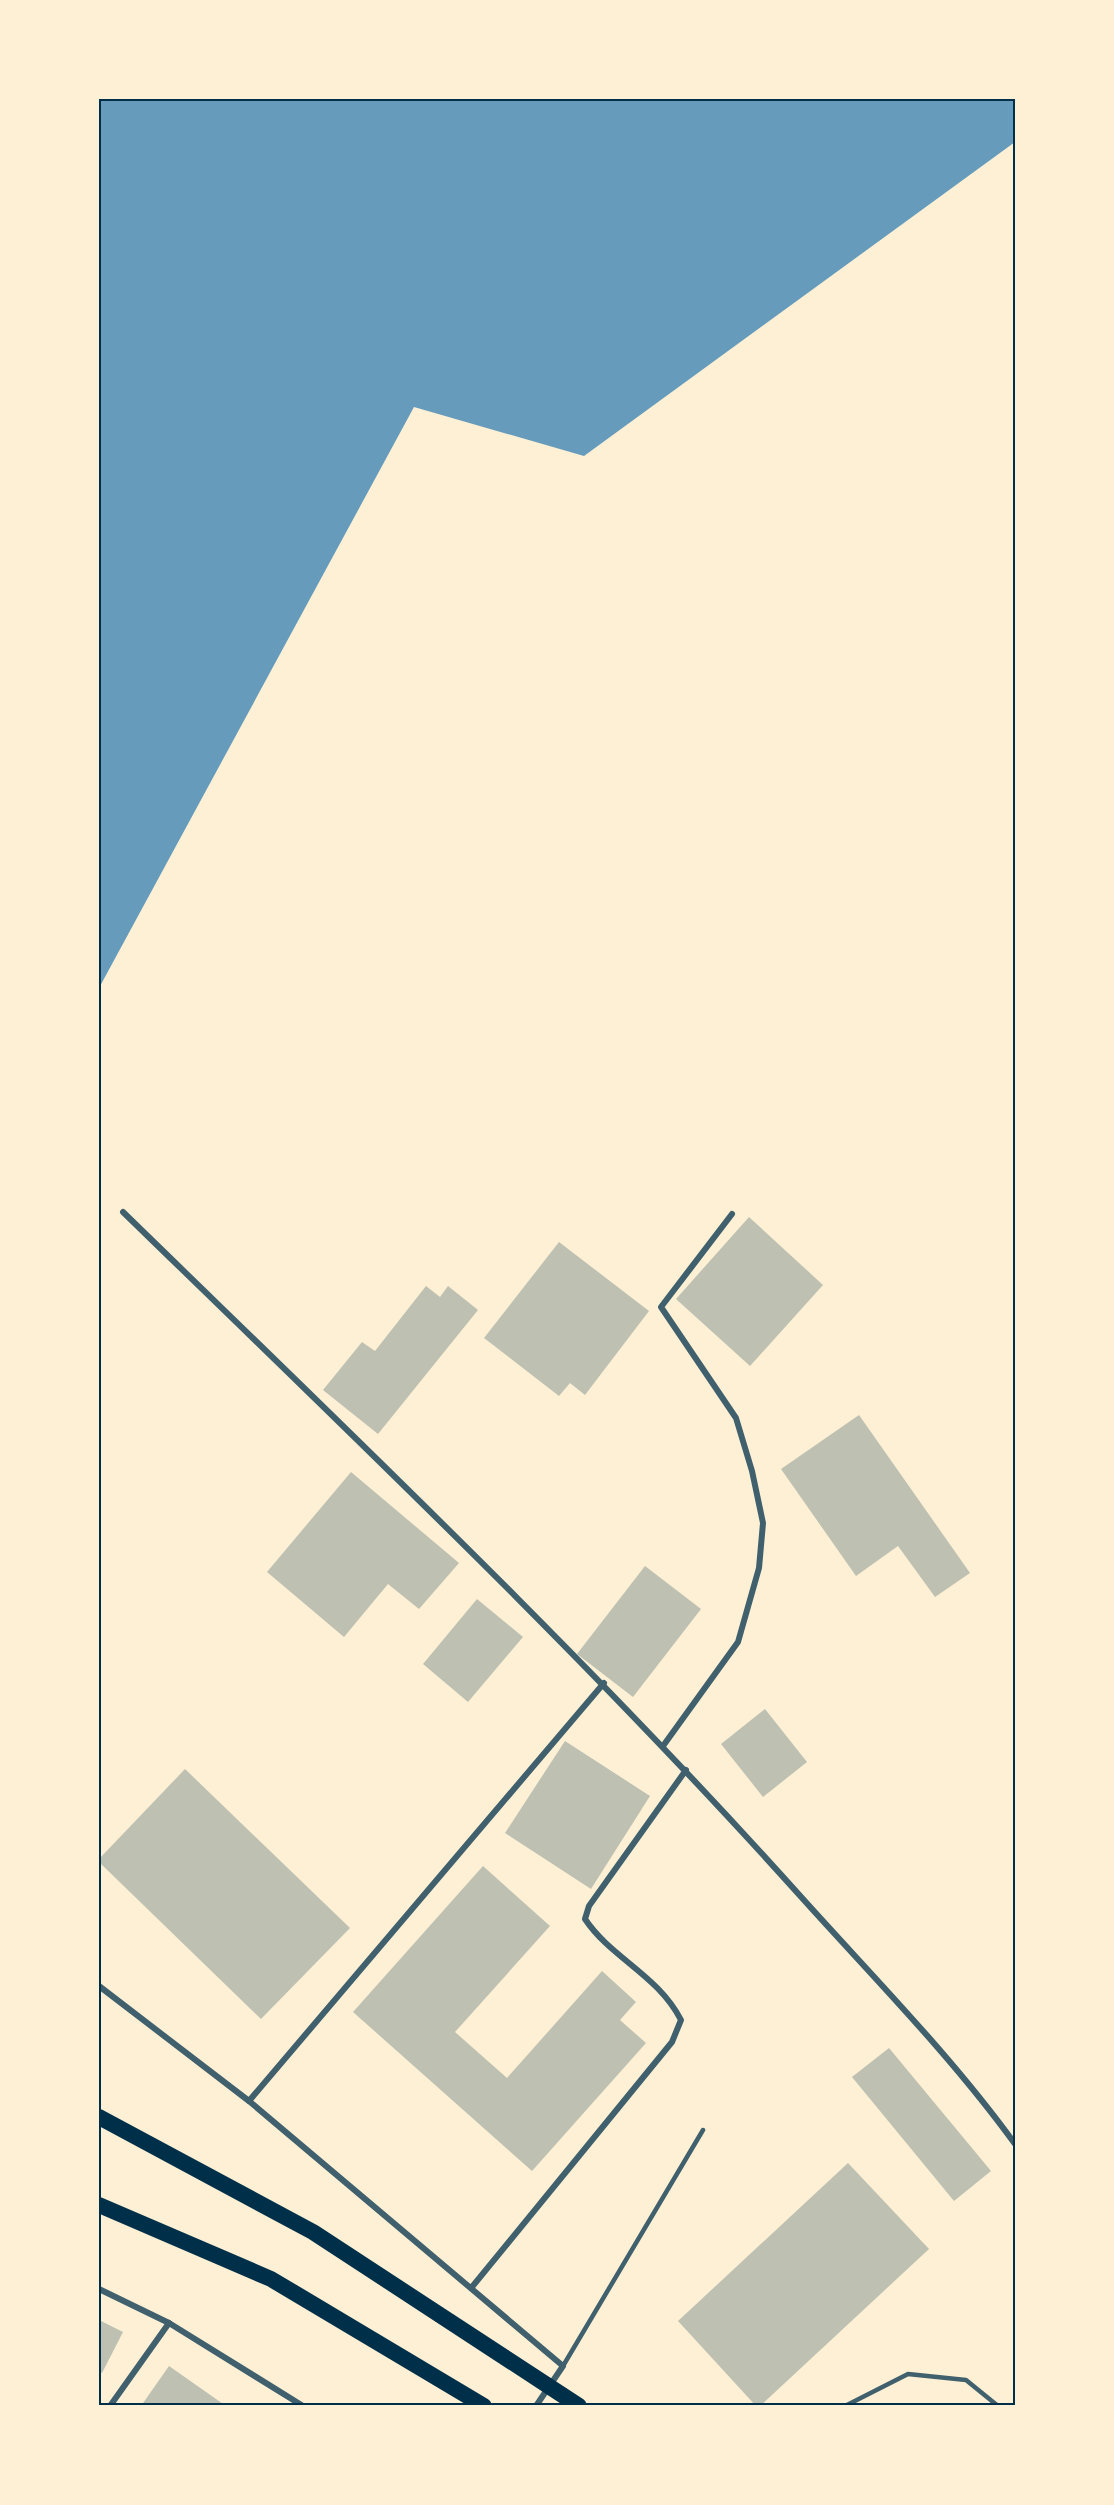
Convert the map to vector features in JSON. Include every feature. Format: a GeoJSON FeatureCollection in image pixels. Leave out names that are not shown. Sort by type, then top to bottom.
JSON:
{"type":"FeatureCollection","features":[{"type":"Feature","properties":{"kind":"highway"},"geometry":{"type":"LineString","coordinates":[[99,2117],[313,2232],[579,2406]]}},
{"type":"Feature","properties":{"kind":"highway"},"geometry":{"type":"LineString","coordinates":[[99,2205],[271,2278],[484,2406]]}},
{"type":"Feature","properties":{"kind":"street"},"geometry":{"type":"LineString","coordinates":[[123,1212],[604,1683],[686,1770],[980,2096],[1015,2144]]}},
{"type":"Feature","properties":{"kind":"street"},"geometry":{"type":"LineString","coordinates":[[663,1746],[738,1642],[759,1568],[763,1523],[752,1472],[736,1418],[661,1307],[732,1214]]}},
{"type":"Feature","properties":{"kind":"street"},"geometry":{"type":"LineString","coordinates":[[249,2101],[604,1683]]}},
{"type":"Feature","properties":{"kind":"street"},"geometry":{"type":"LineString","coordinates":[[472,2287],[672,2042],[681,2020],[672,2002],[643,1973],[592,1930],[585,1919],[589,1906],[686,1770]]}},
{"type":"Feature","properties":{"kind":"street"},"geometry":{"type":"LineString","coordinates":[[99,1986],[249,2101],[563,2366],[536,2406]]}},
{"type":"Feature","properties":{"kind":"street"},"geometry":{"type":"LineString","coordinates":[[99,2289],[169,2323],[303,2406]]}},
{"type":"Feature","properties":{"kind":"street"},"geometry":{"type":"LineString","coordinates":[[110,2406],[169,2323]]}},
{"type":"Feature","properties":{"kind":"lane"},"geometry":{"type":"LineString","coordinates":[[563,2366],[703,2130]]}},
{"type":"Feature","properties":{"kind":"lane"},"geometry":{"type":"LineString","coordinates":[[845,2406],[908,2374],[966,2380],[998,2406]]}},
{"type":"Feature","properties":{"kind":"water"},"geometry":{"type":"Polygon","coordinates":[[[99,99],[1015,99],[1015,142],[584,456],[414,407],[99,988],[99,99]]]}},
{"type":"Feature","properties":{"kind":"building"},"geometry":{"type":"Polygon","coordinates":[[[749,1217],[823,1285],[750,1366],[676,1299],[749,1217]]]}},
{"type":"Feature","properties":{"kind":"building"},"geometry":{"type":"Polygon","coordinates":[[[559,1242],[649,1311],[585,1395],[570,1383],[559,1396],[484,1338],[559,1242]]]}},
{"type":"Feature","properties":{"kind":"building"},"geometry":{"type":"Polygon","coordinates":[[[426,1286],[440,1297],[448,1286],[478,1310],[378,1434],[323,1390],[362,1342],[375,1351],[426,1286]]]}},
{"type":"Feature","properties":{"kind":"building"},"geometry":{"type":"Polygon","coordinates":[[[859,1415],[970,1573],[935,1597],[898,1546],[856,1576],[781,1469],[859,1415]]]}},
{"type":"Feature","properties":{"kind":"building"},"geometry":{"type":"Polygon","coordinates":[[[351,1472],[459,1563],[419,1609],[388,1584],[344,1637],[267,1572],[351,1472]]]}},
{"type":"Feature","properties":{"kind":"building"},"geometry":{"type":"Polygon","coordinates":[[[645,1566],[701,1609],[633,1697],[577,1654],[645,1566]]]}},
{"type":"Feature","properties":{"kind":"building"},"geometry":{"type":"Polygon","coordinates":[[[477,1599],[523,1637],[468,1702],[423,1664],[477,1599]]]}},
{"type":"Feature","properties":{"kind":"building"},"geometry":{"type":"Polygon","coordinates":[[[765,1709],[807,1762],[763,1797],[721,1744],[765,1709]]]}},
{"type":"Feature","properties":{"kind":"building"},"geometry":{"type":"Polygon","coordinates":[[[565,1741],[650,1796],[591,1889],[505,1833],[565,1741]]]}},
{"type":"Feature","properties":{"kind":"building"},"geometry":{"type":"Polygon","coordinates":[[[185,1769],[350,1928],[261,2019],[99,1862],[99,1859],[185,1769]]]}},
{"type":"Feature","properties":{"kind":"building"},"geometry":{"type":"Polygon","coordinates":[[[483,1866],[550,1926],[455,2032],[507,2078],[602,1971],[636,2002],[620,2020],[646,2043],[532,2171],[353,2012],[483,1866]]]}},
{"type":"Feature","properties":{"kind":"building"},"geometry":{"type":"Polygon","coordinates":[[[889,2048],[991,2171],[954,2201],[852,2077],[889,2048]]]}},
{"type":"Feature","properties":{"kind":"building"},"geometry":{"type":"Polygon","coordinates":[[[848,2163],[929,2249],[760,2406],[756,2406],[678,2321],[848,2163]]]}},
{"type":"Feature","properties":{"kind":"building"},"geometry":{"type":"Polygon","coordinates":[[[99,2320],[123,2332],[102,2373],[99,2372],[99,2320]]]}},
{"type":"Feature","properties":{"kind":"building"},"geometry":{"type":"Polygon","coordinates":[[[169,2366],[226,2406],[141,2406],[169,2366]]]}}]}
